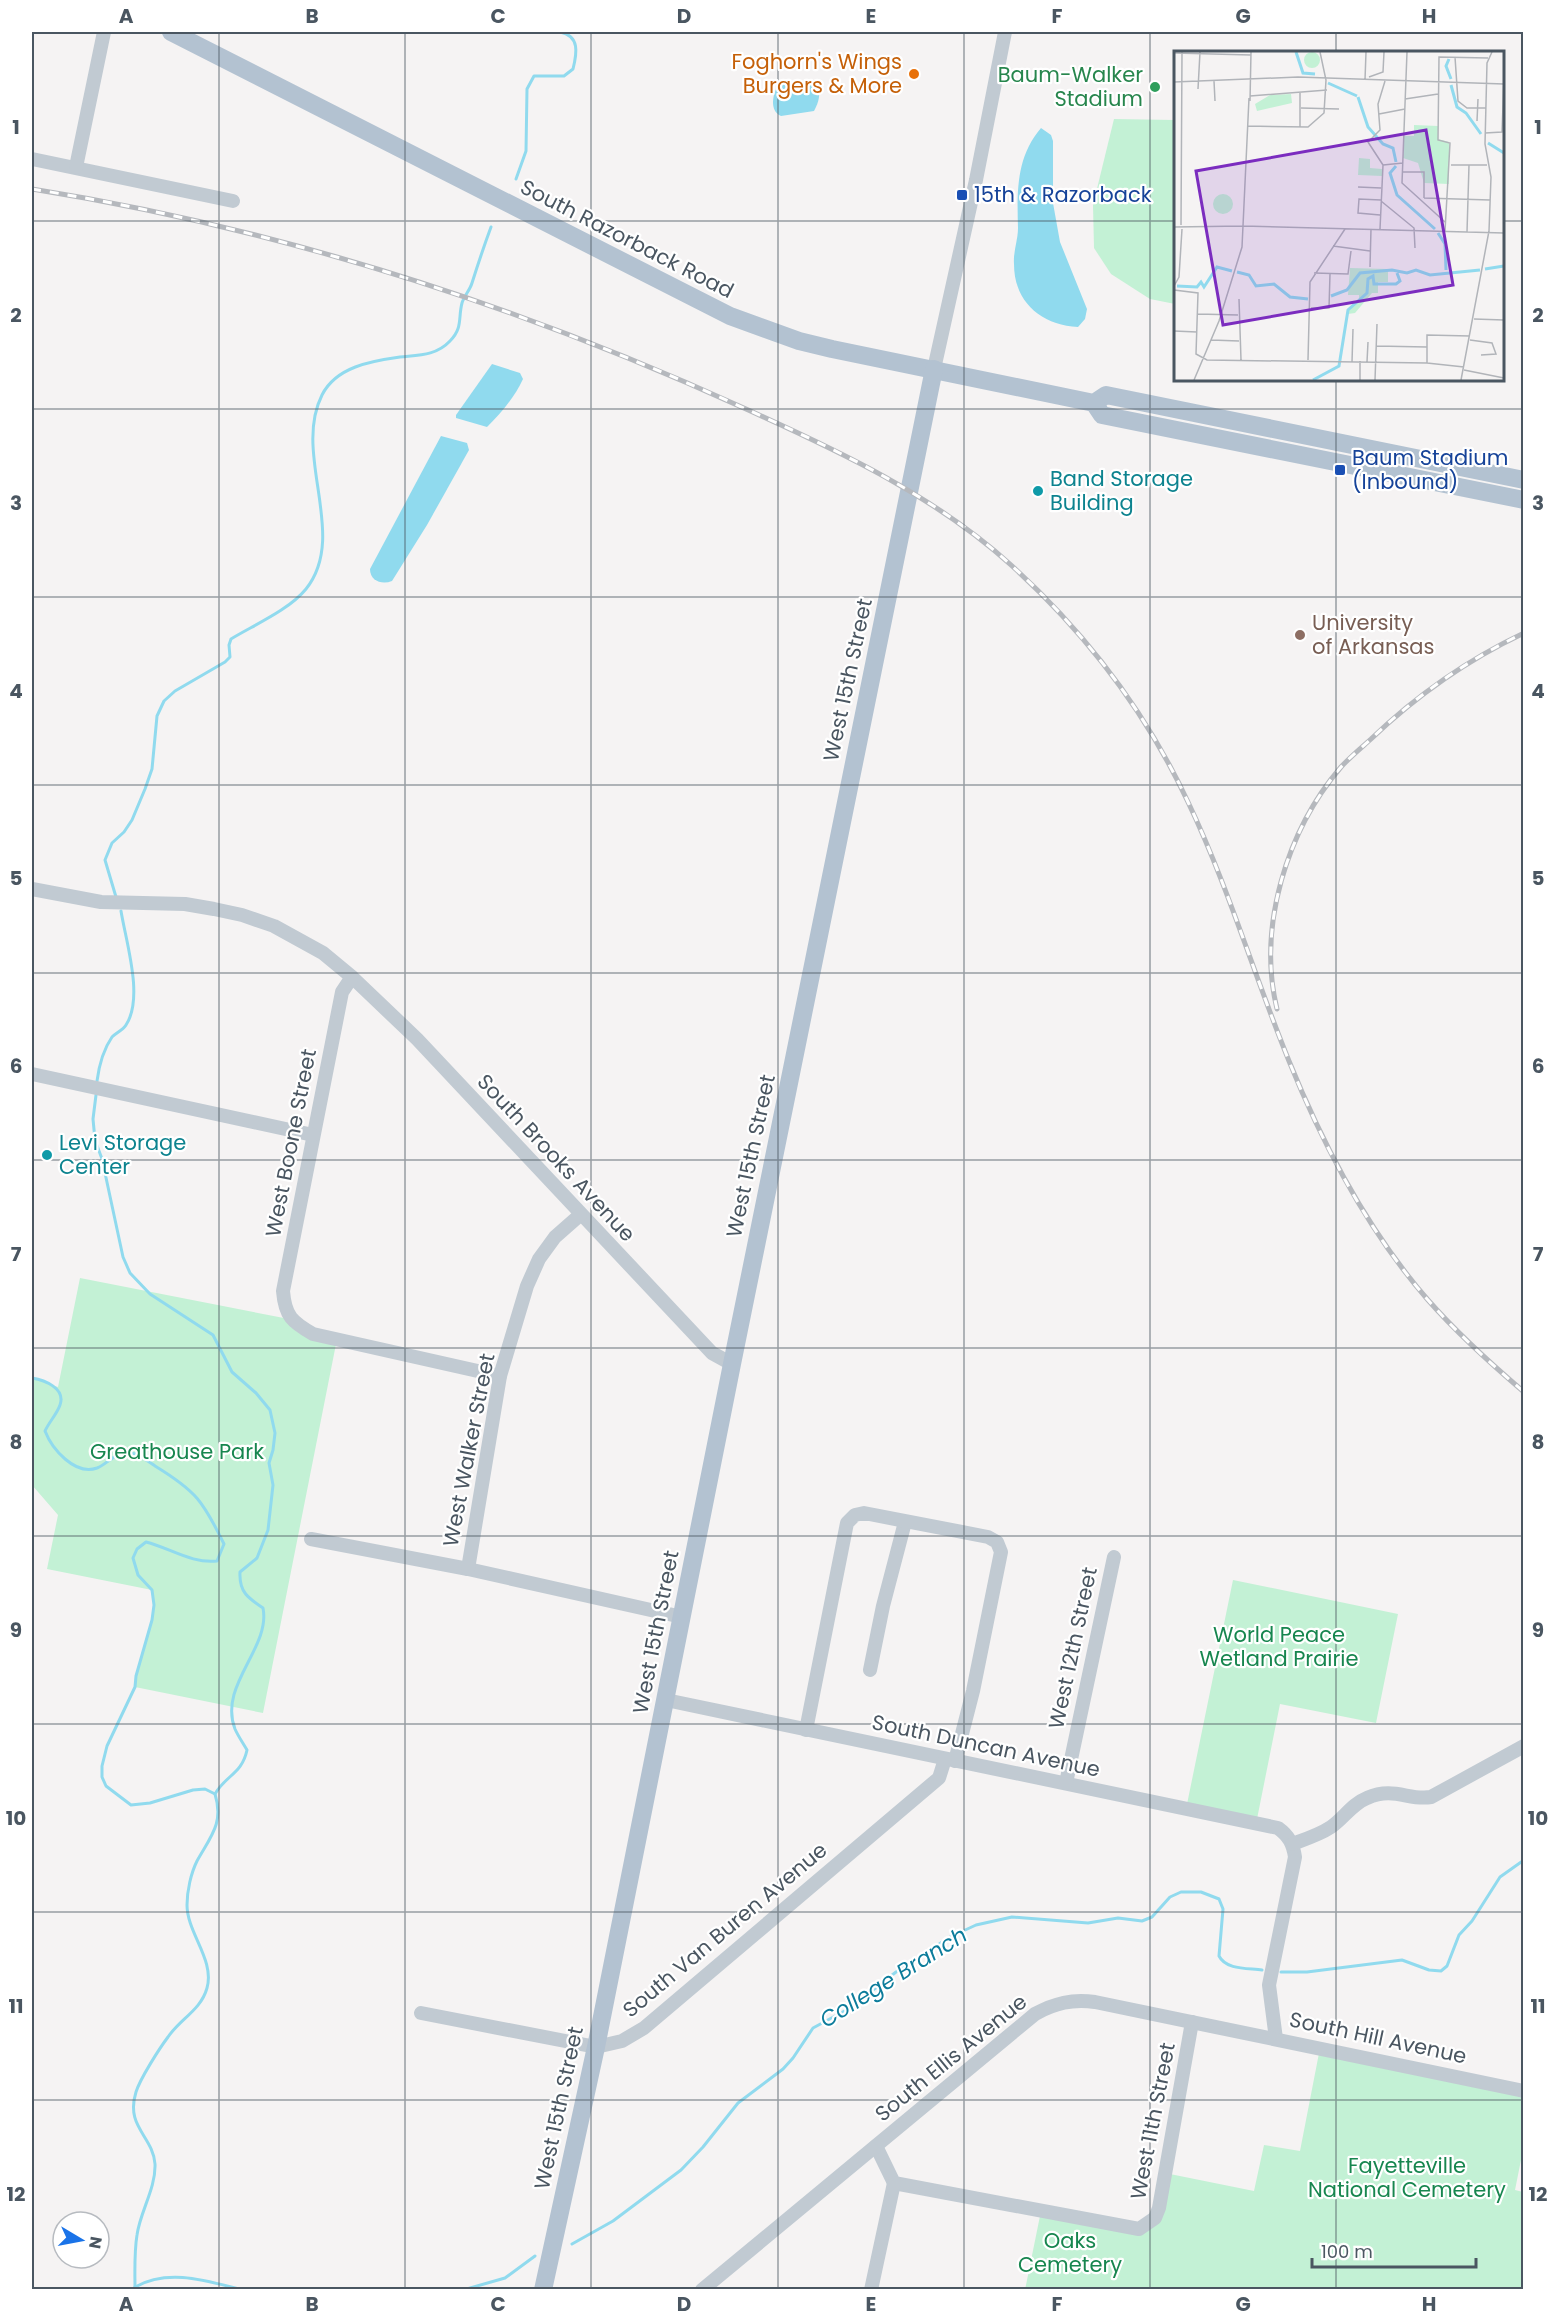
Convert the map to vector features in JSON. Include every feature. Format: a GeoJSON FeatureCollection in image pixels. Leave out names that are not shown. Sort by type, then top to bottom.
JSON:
{"type":"FeatureCollection","features":[{"type":"Feature","properties":{"kind":"main road","name":"South Razorback Road"},"geometry":{"type":"LineString","coordinates":[[171,32],[730,316],[799,341],[1094,402],[1106,395],[1524,480]]}},
{"type":"Feature","properties":{"kind":"main road","name":"West 15th Street"},"geometry":{"type":"LineString","coordinates":[[543,2289],[596,2047],[934,369]]}},
{"type":"Feature","properties":{"kind":"main road","name":"South Razorback Road"},"geometry":{"type":"LineString","coordinates":[[1094,402],[1102,415],[1524,500]]}},
{"type":"Feature","properties":{"kind":"street"},"geometry":{"type":"LineString","coordinates":[[76,167],[104,32]]}},
{"type":"Feature","properties":{"kind":"street","name":"West 15th Street"},"geometry":{"type":"LineString","coordinates":[[934,369],[1005,32]]}},
{"type":"Feature","properties":{"kind":"street"},"geometry":{"type":"LineString","coordinates":[[32,159],[233,201]]}},
{"type":"Feature","properties":{"kind":"street","name":"South Brooks Avenue"},"geometry":{"type":"LineString","coordinates":[[32,889],[101,902],[185,904],[242,915],[274,927],[323,953],[352,977],[417,1039],[712,1353],[732,1364]]}},
{"type":"Feature","properties":{"kind":"street","name":"West Boone Street"},"geometry":{"type":"LineString","coordinates":[[352,977],[342,992],[283,1291],[285,1307],[299,1326],[313,1334],[500,1376]]}},
{"type":"Feature","properties":{"kind":"street"},"geometry":{"type":"LineString","coordinates":[[32,1074],[313,1135]]}},
{"type":"Feature","properties":{"kind":"street","name":"West Walker Street"},"geometry":{"type":"LineString","coordinates":[[468,1569],[500,1376],[527,1286],[539,1259],[555,1238],[580,1215]]}},
{"type":"Feature","properties":{"kind":"street"},"geometry":{"type":"LineString","coordinates":[[806,1730],[848,1523],[855,1515],[864,1513],[905,1522],[883,1606],[870,1670]]}},
{"type":"Feature","properties":{"kind":"street","name":"South Van Buren Avenue"},"geometry":{"type":"LineString","coordinates":[[421,2013],[596,2047],[622,2041],[644,2028],[939,1779],[950,1760],[973,1691],[1001,1552],[997,1542],[988,1537],[905,1522]]}},
{"type":"Feature","properties":{"kind":"street"},"geometry":{"type":"LineString","coordinates":[[311,1539],[468,1569],[682,1617]]}},
{"type":"Feature","properties":{"kind":"street","name":"West 12th Street"},"geometry":{"type":"LineString","coordinates":[[1066,1783],[1114,1557]]}},
{"type":"Feature","properties":{"kind":"street","name":"South Duncan Avenue"},"geometry":{"type":"LineString","coordinates":[[666,1700],[1278,1828],[1286,1834],[1292,1844]]}},
{"type":"Feature","properties":{"kind":"street"},"geometry":{"type":"LineString","coordinates":[[1292,1844],[1332,1826],[1367,1797],[1388,1792],[1424,1798],[1431,1797],[1524,1746]]}},
{"type":"Feature","properties":{"kind":"street","name":"South Hill Avenue"},"geometry":{"type":"LineString","coordinates":[[1292,1844],[1294,1857],[1269,1985],[1276,2039],[1524,2091]]}},
{"type":"Feature","properties":{"kind":"street","name":"South Ellis Avenue"},"geometry":{"type":"LineString","coordinates":[[702,2289],[1035,2014],[1048,2007],[1079,2000],[1276,2039]]}},
{"type":"Feature","properties":{"kind":"street","name":"West 11th Street"},"geometry":{"type":"LineString","coordinates":[[894,2183],[1131,2229],[1139,2229],[1148,2225],[1155,2218],[1159,2208],[1192,2022]]}},
{"type":"Feature","properties":{"kind":"street"},"geometry":{"type":"LineString","coordinates":[[871,2289],[894,2183],[876,2146]]}},
{"type":"Feature","properties":{"kind":"green space"},"geometry":{"type":"Polygon","coordinates":[[[1114,119],[1174,120],[1174,304],[1150,299],[1111,274],[1094,248],[1093,205],[1114,119]]]}},
{"type":"Feature","properties":{"kind":"green space","name":"Greathouse Park"},"geometry":{"type":"Polygon","coordinates":[[[80,1278],[289,1319],[337,1339],[263,1713],[135,1687],[150,1627],[152,1590],[47,1569],[58,1515],[32,1485],[32,1378],[58,1387],[80,1278]]]}},
{"type":"Feature","properties":{"kind":"green space","name":"World Peace Wetland Prairie"},"geometry":{"type":"Polygon","coordinates":[[[1233,1580],[1398,1614],[1376,1723],[1280,1704],[1256,1824],[1186,1809],[1233,1580]]]}},
{"type":"Feature","properties":{"kind":"green space","name":"Fayetteville National Cemetery"},"geometry":{"type":"Polygon","coordinates":[[[1320,2048],[1523,2091],[1523,2150],[1515,2190],[1523,2192],[1523,2289],[1025,2290],[1041,2211],[1148,2225],[1165,2173],[1254,2191],[1264,2145],[1300,2151],[1320,2048]]]}},
{"type":"Feature","properties":{"kind":"water"},"geometry":{"type":"Polygon","coordinates":[[[782,80],[817,85],[819,98],[814,111],[781,116],[777,113],[773,99],[782,80]]]}},
{"type":"Feature","properties":{"kind":"water"},"geometry":{"type":"Polygon","coordinates":[[[1041,128],[1051,135],[1053,141],[1053,203],[1060,242],[1087,309],[1085,319],[1078,327],[1052,322],[1032,309],[1024,300],[1015,278],[1018,188],[1022,163],[1041,128]]]}},
{"type":"Feature","properties":{"kind":"water"},"geometry":{"type":"Polygon","coordinates":[[[492,364],[520,373],[523,379],[516,392],[487,427],[456,418],[456,415],[492,364]]]}},
{"type":"Feature","properties":{"kind":"water"},"geometry":{"type":"Polygon","coordinates":[[[441,436],[467,443],[469,450],[392,581],[377,581],[370,569],[441,436]]]}},
{"type":"Feature","properties":{"kind":"waterway"},"geometry":{"type":"LineString","coordinates":[[516,179],[526,151],[527,89],[534,76],[564,76],[573,69],[576,46],[571,37],[560,32]]}},
{"type":"Feature","properties":{"kind":"waterway"},"geometry":{"type":"LineString","coordinates":[[116,897],[105,860],[112,843],[124,832],[132,820],[145,789],[152,769],[157,716],[164,701],[175,691],[225,662],[230,657],[231,639],[271,617],[299,597],[318,568],[322,544],[322,520],[313,443],[314,418],[322,395],[336,378],[355,367],[366,363],[427,354],[445,346],[457,332],[462,303],[471,286],[491,227]]}},
{"type":"Feature","properties":{"kind":"waterway"},"geometry":{"type":"LineString","coordinates":[[97,1081],[106,1047],[112,1037],[126,1025],[134,1000],[132,970],[121,911]]}},
{"type":"Feature","properties":{"kind":"waterway"},"geometry":{"type":"LineString","coordinates":[[96,1095],[93,1119],[95,1140],[102,1159],[123,1257],[130,1273],[150,1294],[213,1335],[232,1372],[256,1393],[270,1410],[275,1433],[269,1463],[273,1485],[268,1530],[257,1558],[240,1572],[243,1590],[263,1608],[260,1638],[233,1697],[232,1713],[235,1729],[247,1750],[238,1769],[215,1794],[218,1813],[215,1829],[195,1866],[188,1894],[188,1915],[207,1967],[207,1988],[200,2002],[173,2031],[155,2056],[138,2086],[134,2104],[137,2123],[150,2146],[155,2164],[151,2191],[137,2235],[135,2290]]}},
{"type":"Feature","properties":{"kind":"waterway"},"geometry":{"type":"LineString","coordinates":[[32,1378],[48,1383],[60,1394],[60,1405],[45,1431],[53,1446],[65,1459],[73,1465],[89,1469],[97,1468],[121,1453],[140,1456],[180,1483],[197,1498],[224,1544],[217,1561],[190,1558],[146,1542],[137,1549],[133,1558],[138,1575],[152,1590],[154,1605],[152,1620],[135,1687],[107,1746],[102,1766],[102,1777],[106,1786],[131,1805],[150,1803],[193,1790],[205,1789],[215,1794]]}},
{"type":"Feature","properties":{"kind":"waterway","name":"College Branch"},"geometry":{"type":"LineString","coordinates":[[1281,1972],[1307,1972],[1402,1960],[1429,1970],[1441,1971],[1447,1966],[1459,1935],[1472,1921],[1500,1877],[1524,1860]]}},
{"type":"Feature","properties":{"kind":"waterway","name":"College Branch"},"geometry":{"type":"LineString","coordinates":[[572,2244],[613,2221],[681,2170],[703,2147],[738,2103],[783,2069],[813,2028],[850,2008],[896,1972],[950,1937],[976,1925],[1012,1917],[1088,1923],[1118,1918],[1142,1921],[1152,1917],[1170,1897],[1181,1892],[1201,1892],[1219,1899],[1223,1909],[1219,1956],[1222,1961],[1238,1968],[1262,1970]]}},
{"type":"Feature","properties":{"kind":"waterway","name":"College Branch"},"geometry":{"type":"LineString","coordinates":[[463,2290],[505,2278],[535,2256]]}},
{"type":"Feature","properties":{"kind":"waterway","name":"College Branch"},"geometry":{"type":"LineString","coordinates":[[135,2287],[148,2281],[175,2277],[202,2280],[243,2290]]}},
{"type":"Feature","properties":{"kind":"railway"},"geometry":{"type":"LineString","coordinates":[[32,189],[124,205],[216,225],[397,275],[486,304],[661,372],[816,441],[918,496],[982,540],[1011,565],[1064,618],[1112,675],[1153,736],[1202,834],[1302,1093],[1348,1186],[1385,1245],[1428,1300],[1474,1348],[1524,1392]]}},
{"type":"Feature","properties":{"kind":"railway"},"geometry":{"type":"LineString","coordinates":[[1277,1009],[1272,978],[1271,945],[1274,913],[1281,881],[1292,850],[1305,820],[1322,792],[1348,760],[1425,693],[1463,667],[1524,633]]}},
{"type":"Feature","properties":{"kind":"place","name":"Foghorn's Wings Burgers & More"},"geometry":{"type":"Point","coordinates":[914,74]}},
{"type":"Feature","properties":{"kind":"place","name":"Baum-Walker Stadium"},"geometry":{"type":"Point","coordinates":[1155,87]}},
{"type":"Feature","properties":{"kind":"place","name":"15th & Razorback"},"geometry":{"type":"Point","coordinates":[962,195]}},
{"type":"Feature","properties":{"kind":"place","name":"Baum Stadium (Inbound)"},"geometry":{"type":"Point","coordinates":[1340,470]}},
{"type":"Feature","properties":{"kind":"place","name":"Band Storage Building"},"geometry":{"type":"Point","coordinates":[1038,491]}},
{"type":"Feature","properties":{"kind":"place","name":"University of Arkansas"},"geometry":{"type":"Point","coordinates":[1300,635]}},
{"type":"Feature","properties":{"kind":"place","name":"Levi Storage Center"},"geometry":{"type":"Point","coordinates":[47,1155]}},
{"type":"Feature","properties":{"kind":"park label","name":"Oaks Cemetery"},"geometry":{"type":"Point","coordinates":[1070,2253]}}]}
